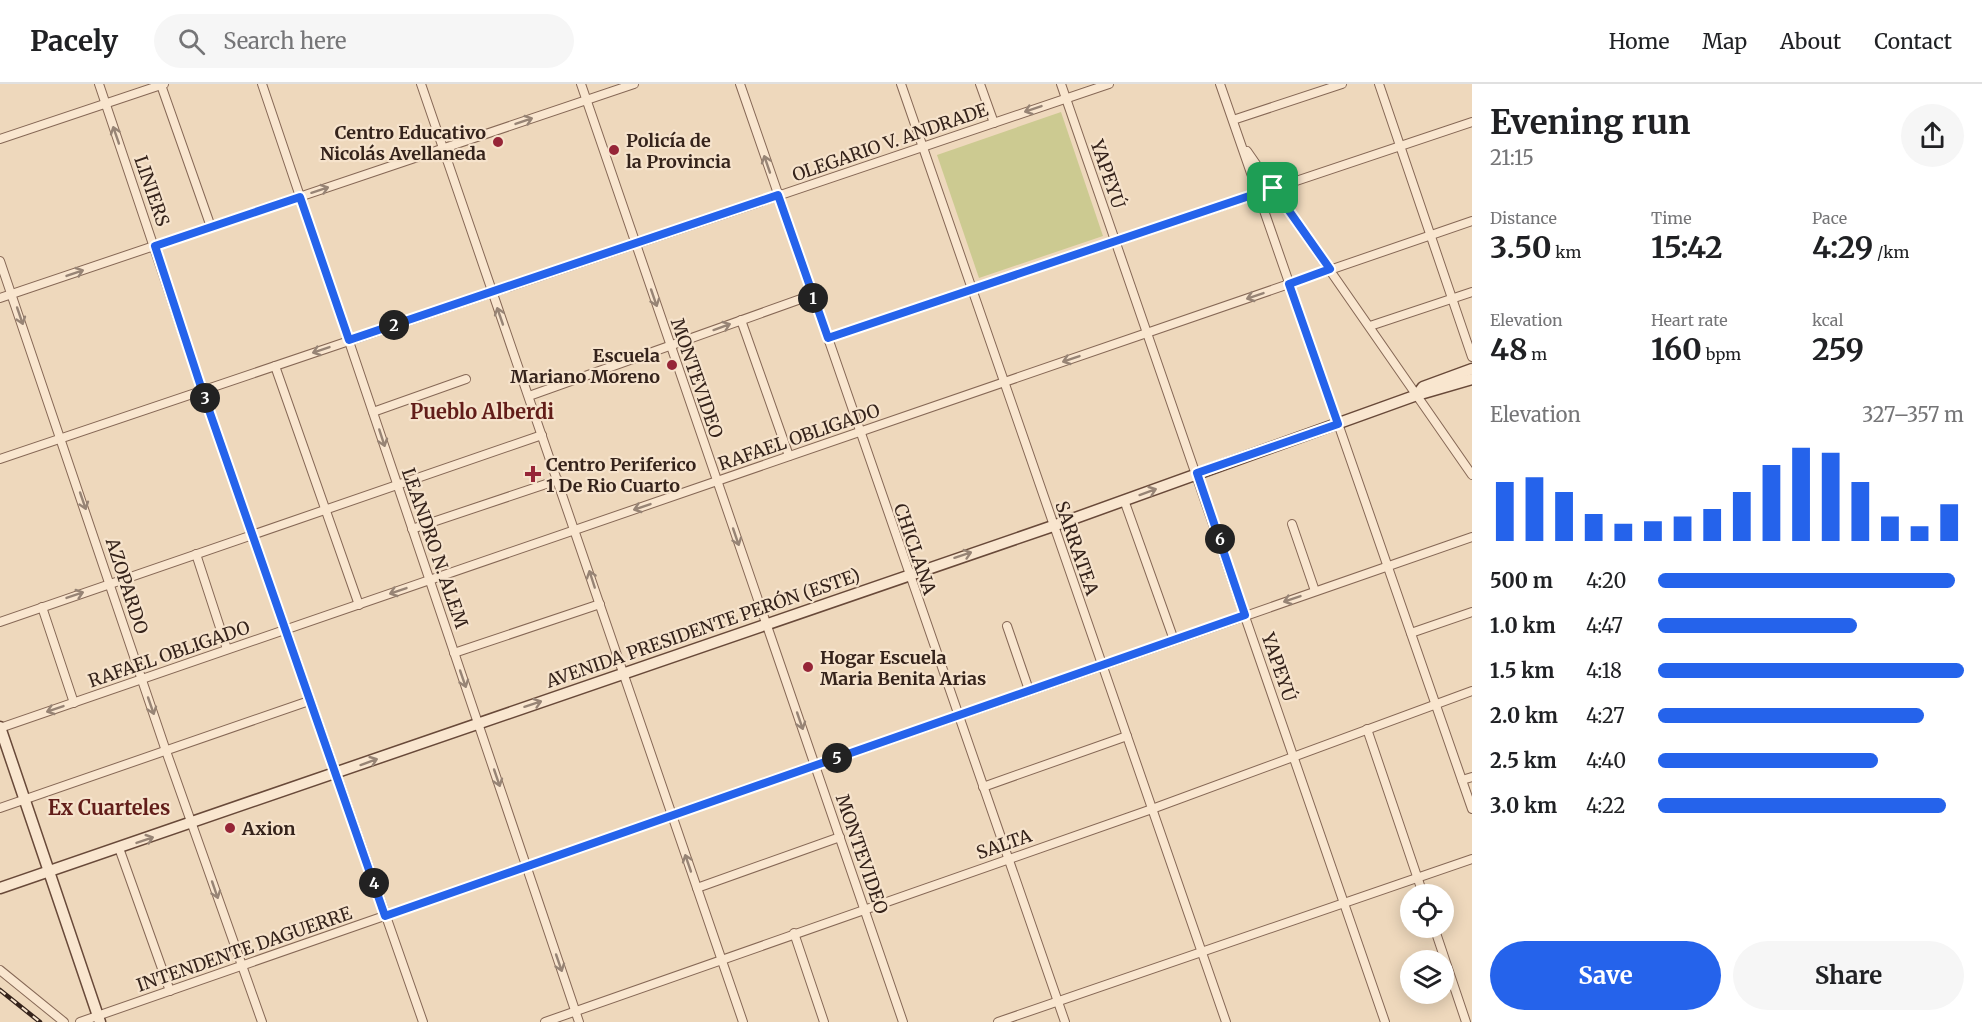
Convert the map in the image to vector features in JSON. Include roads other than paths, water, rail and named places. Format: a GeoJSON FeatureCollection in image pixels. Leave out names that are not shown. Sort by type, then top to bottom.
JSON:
{"type":"FeatureCollection","features":[{"type":"Feature","properties":{"kind":"main road","name":"AVENIDA PRESIDENTE PERÓN (ESTE)"},"geometry":{"type":"LineString","coordinates":[[1417,395],[1423,387],[1472,369]]}},
{"type":"Feature","properties":{"kind":"main road","name":"AVENIDA PRESIDENTE PERÓN (ESTE)"},"geometry":{"type":"LineString","coordinates":[[0,888],[192,824],[908,574],[1053,526],[1417,395],[1472,380]]}},
{"type":"Feature","properties":{"kind":"main road"},"geometry":{"type":"LineString","coordinates":[[0,728],[99,1019]]}},
{"type":"Feature","properties":{"kind":"street","name":"LINIERS"},"geometry":{"type":"LineString","coordinates":[[99,84],[309,701],[423,1022]]}},
{"type":"Feature","properties":{"kind":"street"},"geometry":{"type":"LineString","coordinates":[[0,140],[163,84],[211,226]]}},
{"type":"Feature","properties":{"kind":"street","name":"LEANDRO N. ALEM"},"geometry":{"type":"LineString","coordinates":[[262,84],[579,1022]]}},
{"type":"Feature","properties":{"kind":"street"},"geometry":{"type":"LineString","coordinates":[[421,84],[743,1022]]}},
{"type":"Feature","properties":{"kind":"street","name":"MONTEVIDEO"},"geometry":{"type":"LineString","coordinates":[[581,84],[669,346],[816,765],[903,1022]]}},
{"type":"Feature","properties":{"kind":"street"},"geometry":{"type":"LineString","coordinates":[[0,298],[634,84]]}},
{"type":"Feature","properties":{"kind":"street","name":"CHICLANA"},"geometry":{"type":"LineString","coordinates":[[740,84],[1065,1022]]}},
{"type":"Feature","properties":{"kind":"street","name":"SARRATEA"},"geometry":{"type":"LineString","coordinates":[[901,84],[1226,1022]]}},
{"type":"Feature","properties":{"kind":"street"},"geometry":{"type":"LineString","coordinates":[[980,84],[994,123]]}},
{"type":"Feature","properties":{"kind":"street","name":"YAPEYÚ"},"geometry":{"type":"LineString","coordinates":[[1061,84],[1197,473],[1384,1022]]}},
{"type":"Feature","properties":{"kind":"street","name":"OLEGARIO V. ANDRADE"},"geometry":{"type":"LineString","coordinates":[[0,459],[1109,84]]}},
{"type":"Feature","properties":{"kind":"street"},"geometry":{"type":"LineString","coordinates":[[1220,84],[1472,809]]}},
{"type":"Feature","properties":{"kind":"street"},"geometry":{"type":"LineString","coordinates":[[1233,120],[1342,84]]}},
{"type":"Feature","properties":{"kind":"street"},"geometry":{"type":"LineString","coordinates":[[1379,84],[1472,357]]}},
{"type":"Feature","properties":{"kind":"street"},"geometry":{"type":"LineString","coordinates":[[828,338],[974,291],[1472,122]]}},
{"type":"Feature","properties":{"kind":"street"},"geometry":{"type":"LineString","coordinates":[[1241,143],[1472,475]]}},
{"type":"Feature","properties":{"kind":"street","name":"RAFAEL OBLIGADO"},"geometry":{"type":"LineString","coordinates":[[0,728],[1472,221]]}},
{"type":"Feature","properties":{"kind":"street","name":"AZOPARDO"},"geometry":{"type":"LineString","coordinates":[[0,261],[111,583],[166,751],[262,1022]]}},
{"type":"Feature","properties":{"kind":"street"},"geometry":{"type":"LineString","coordinates":[[1370,327],[1472,292]]}},
{"type":"Feature","properties":{"kind":"street"},"geometry":{"type":"LineString","coordinates":[[529,396],[812,295]]}},
{"type":"Feature","properties":{"kind":"street"},"geometry":{"type":"LineString","coordinates":[[741,320],[789,456]]}},
{"type":"Feature","properties":{"kind":"street"},"geometry":{"type":"LineString","coordinates":[[275,366],[359,605]]}},
{"type":"Feature","properties":{"kind":"street"},"geometry":{"type":"LineString","coordinates":[[373,412],[466,379]]}},
{"type":"Feature","properties":{"kind":"street"},"geometry":{"type":"LineString","coordinates":[[0,622],[542,435]]}},
{"type":"Feature","properties":{"kind":"street"},"geometry":{"type":"LineString","coordinates":[[412,529],[558,480]]}},
{"type":"Feature","properties":{"kind":"street"},"geometry":{"type":"LineString","coordinates":[[1124,500],[1174,640]]}},
{"type":"Feature","properties":{"kind":"street"},"geometry":{"type":"LineString","coordinates":[[1292,524],[1314,591]]}},
{"type":"Feature","properties":{"kind":"street","name":"INTENDENTE DAGUERRE"},"geometry":{"type":"LineString","coordinates":[[80,1022],[99,1019],[170,991],[526,866],[1472,537]]}},
{"type":"Feature","properties":{"kind":"street"},"geometry":{"type":"LineString","coordinates":[[196,554],[227,649]]}},
{"type":"Feature","properties":{"kind":"street"},"geometry":{"type":"LineString","coordinates":[[454,653],[600,604]]}},
{"type":"Feature","properties":{"kind":"street"},"geometry":{"type":"LineString","coordinates":[[42,607],[74,703]]}},
{"type":"Feature","properties":{"kind":"street"},"geometry":{"type":"LineString","coordinates":[[1411,633],[1472,612]]}},
{"type":"Feature","properties":{"kind":"street"},"geometry":{"type":"LineString","coordinates":[[1007,626],[1029,690]]}},
{"type":"Feature","properties":{"kind":"street","name":"SALTA"},"geometry":{"type":"LineString","coordinates":[[545,1022],[721,958],[1152,809],[1472,691]]}},
{"type":"Feature","properties":{"kind":"street"},"geometry":{"type":"LineString","coordinates":[[0,808],[309,701]]}},
{"type":"Feature","properties":{"kind":"street"},"geometry":{"type":"LineString","coordinates":[[1367,729],[1420,884]]}},
{"type":"Feature","properties":{"kind":"street"},"geometry":{"type":"LineString","coordinates":[[983,787],[1127,736]]}},
{"type":"Feature","properties":{"kind":"street"},"geometry":{"type":"LineString","coordinates":[[1462,780],[1472,777]]}},
{"type":"Feature","properties":{"kind":"street"},"geometry":{"type":"LineString","coordinates":[[697,888],[840,837]]}},
{"type":"Feature","properties":{"kind":"street"},"geometry":{"type":"LineString","coordinates":[[120,848],[170,991]]}},
{"type":"Feature","properties":{"kind":"street"},"geometry":{"type":"LineString","coordinates":[[998,1022],[1472,859]]}},
{"type":"Feature","properties":{"kind":"street"},"geometry":{"type":"LineString","coordinates":[[794,933],[824,1022]]}},
{"type":"Feature","properties":{"kind":"street"},"geometry":{"type":"LineString","coordinates":[[1438,938],[1467,1021]]}},
{"type":"Feature","properties":{"kind":"street"},"geometry":{"type":"LineString","coordinates":[[0,970],[64,1022]]}},
{"type":"Feature","properties":{"kind":"railway"},"geometry":{"type":"LineString","coordinates":[[0,990],[40,1022]]}},
{"type":"Feature","properties":{"kind":"place","name":"Centro Educativo Nicolás Avellaneda"},"geometry":{"type":"Point","coordinates":[498,142]}},
{"type":"Feature","properties":{"kind":"place","name":"Policía de la Provincia"},"geometry":{"type":"Point","coordinates":[614,150]}},
{"type":"Feature","properties":{"kind":"place","name":"Escuela Mariano Moreno"},"geometry":{"type":"Point","coordinates":[672,365]}},
{"type":"Feature","properties":{"kind":"place","name":"Centro Periferico 1 De Rio Cuarto"},"geometry":{"type":"Point","coordinates":[533,474]}},
{"type":"Feature","properties":{"kind":"place","name":"Hogar Escuela Maria Benita Arias"},"geometry":{"type":"Point","coordinates":[808,667]}},
{"type":"Feature","properties":{"kind":"place","name":"Axion"},"geometry":{"type":"Point","coordinates":[230,828]}},
{"type":"Feature","properties":{"kind":"district","name":"Pueblo Alberdi"},"geometry":{"type":"Point","coordinates":[482,411]}},
{"type":"Feature","properties":{"kind":"district","name":"Ex Cuarteles"},"geometry":{"type":"Point","coordinates":[109,807]}}]}
